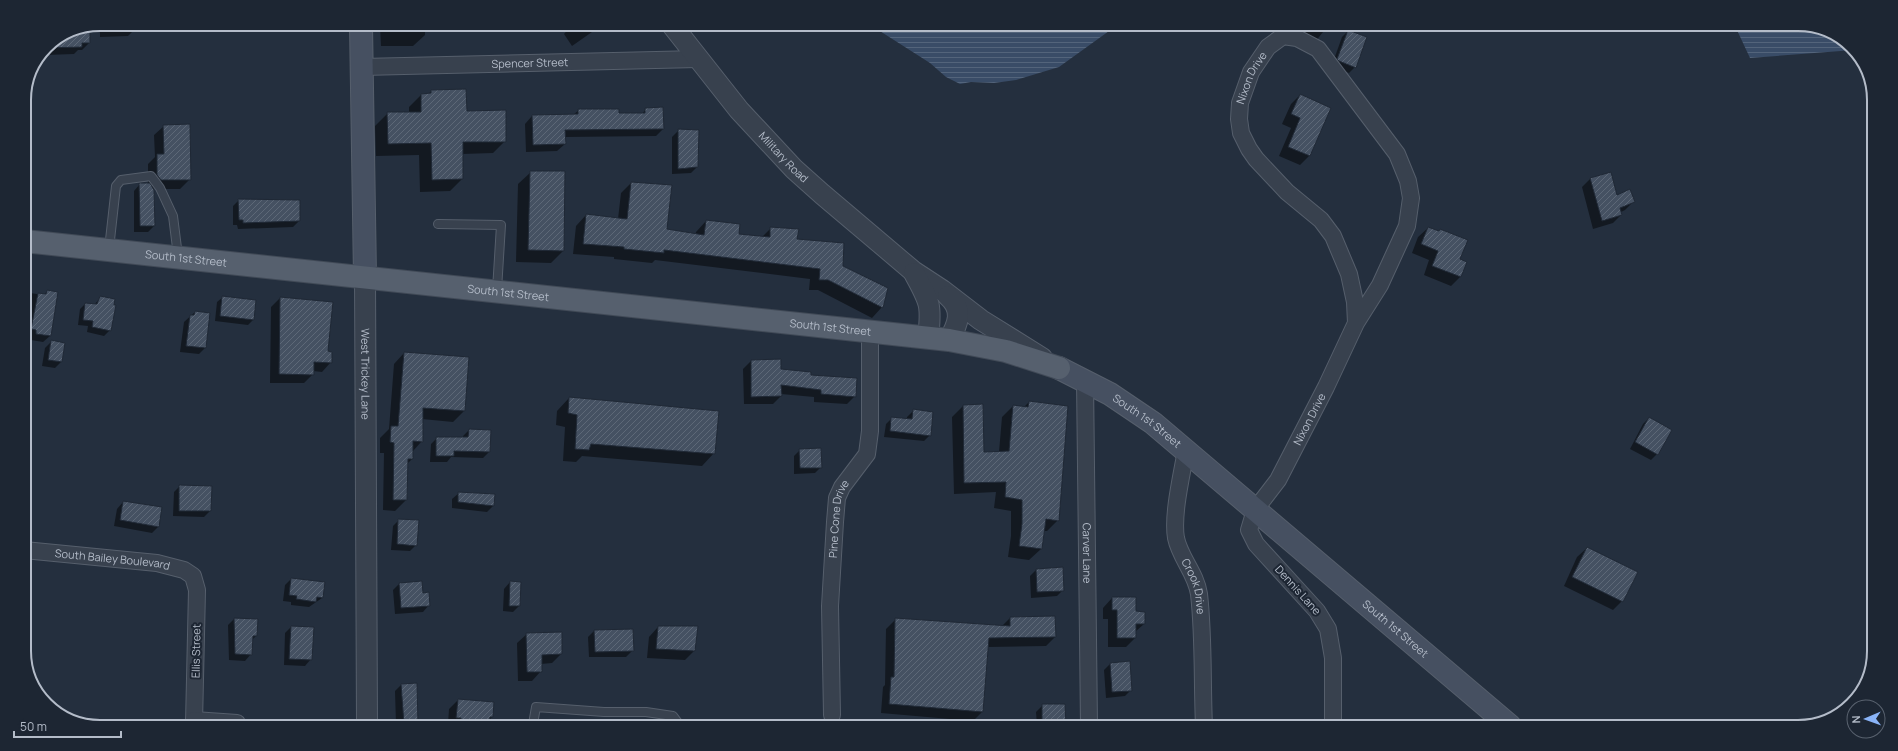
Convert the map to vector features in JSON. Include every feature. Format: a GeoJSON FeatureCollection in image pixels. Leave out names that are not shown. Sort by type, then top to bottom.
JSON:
{"type":"FeatureCollection","features":[{"type":"Feature","properties":{"kind":"main road","name":"West Trickey Lane"},"geometry":{"type":"LineString","coordinates":[[361,31],[365,277]]}},
{"type":"Feature","properties":{"kind":"main road","name":"South 1st Street"},"geometry":{"type":"LineString","coordinates":[[31,242],[938,339],[1006,351],[1059,368],[1110,394],[1152,423],[1186,450],[1503,720]]}},
{"type":"Feature","properties":{"kind":"street","name":"Military Road"},"geometry":{"type":"LineString","coordinates":[[677,31],[739,110],[794,169],[914,271],[982,320],[1059,368]]}},
{"type":"Feature","properties":{"kind":"street","name":"Nixon Drive"},"geometry":{"type":"LineString","coordinates":[[1256,510],[1278,480],[1326,387],[1356,323],[1380,285],[1408,226],[1411,204],[1408,181],[1397,154],[1318,48],[1297,38],[1283,36],[1268,47],[1251,72],[1240,103],[1239,119],[1241,133],[1256,159],[1287,192],[1321,220],[1333,236],[1342,253],[1349,274],[1355,302],[1356,323]]}},
{"type":"Feature","properties":{"kind":"street","name":"Spencer Street"},"geometry":{"type":"LineString","coordinates":[[362,67],[698,59]]}},
{"type":"Feature","properties":{"kind":"street","name":"Military Road"},"geometry":{"type":"LineString","coordinates":[[914,271],[929,302],[938,339],[957,326],[958,310],[954,301],[942,290]]}},
{"type":"Feature","properties":{"kind":"street","name":"West Trickey Lane"},"geometry":{"type":"LineString","coordinates":[[365,277],[367,720]]}},
{"type":"Feature","properties":{"kind":"street","name":"Pine Cone Drive"},"geometry":{"type":"LineString","coordinates":[[832,715],[830,606],[837,498],[842,487],[867,454],[870,431],[870,331]]}},
{"type":"Feature","properties":{"kind":"street","name":"Carver Lane"},"geometry":{"type":"LineString","coordinates":[[1085,380],[1089,720]]}},
{"type":"Feature","properties":{"kind":"street","name":"Crook Drive"},"geometry":{"type":"LineString","coordinates":[[1186,450],[1177,508],[1176,538],[1183,556],[1193,574],[1198,592],[1203,639],[1202,686],[1204,720]]}},
{"type":"Feature","properties":{"kind":"street","name":"Dennis Lane"},"geometry":{"type":"LineString","coordinates":[[1256,510],[1249,530],[1256,544],[1317,611],[1328,629],[1333,658],[1333,720]]}},
{"type":"Feature","properties":{"kind":"street","name":"South Bailey Boulevard"},"geometry":{"type":"LineString","coordinates":[[31,551],[157,564],[184,570],[193,576],[195,580]]}},
{"type":"Feature","properties":{"kind":"street","name":"Ellis Street"},"geometry":{"type":"LineString","coordinates":[[194,720],[197,645],[197,590],[195,580]]}},
{"type":"Feature","properties":{"kind":"lane"},"geometry":{"type":"LineString","coordinates":[[109,250],[116,186],[121,180],[152,176],[160,188],[173,216],[178,258]]}},
{"type":"Feature","properties":{"kind":"lane"},"geometry":{"type":"LineString","coordinates":[[438,224],[501,225],[497,291]]}},
{"type":"Feature","properties":{"kind":"lane"},"geometry":{"type":"LineString","coordinates":[[534,720],[536,707],[604,712],[646,712],[673,716],[676,720]]}},
{"type":"Feature","properties":{"kind":"water"},"geometry":{"type":"Polygon","coordinates":[[[880,31],[1109,31],[1059,67],[1016,80],[994,83],[971,82],[960,84],[946,77],[930,63],[880,31]]]}},
{"type":"Feature","properties":{"kind":"water"},"geometry":{"type":"Polygon","coordinates":[[[1737,31],[1812,32],[1833,40],[1847,51],[1750,58],[1737,31]]]}},
{"type":"Feature","properties":{"kind":"building"},"geometry":{"type":"Polygon","coordinates":[[[1348,31],[1367,37],[1356,68],[1337,59],[1348,31]]]}},
{"type":"Feature","properties":{"kind":"building"},"geometry":{"type":"Polygon","coordinates":[[[90,32],[90,43],[82,43],[82,47],[55,48],[74,36],[90,32]]]}},
{"type":"Feature","properties":{"kind":"building"},"geometry":{"type":"Polygon","coordinates":[[[466,89],[467,111],[506,110],[506,142],[463,142],[463,179],[432,180],[431,143],[388,144],[387,112],[421,112],[421,94],[431,93],[431,90],[466,89]]]}},
{"type":"Feature","properties":{"kind":"building"},"geometry":{"type":"Polygon","coordinates":[[[1300,94],[1331,108],[1310,156],[1288,147],[1300,118],[1291,114],[1300,94]]]}},
{"type":"Feature","properties":{"kind":"building"},"geometry":{"type":"Polygon","coordinates":[[[663,107],[664,129],[565,130],[566,144],[533,145],[532,115],[578,114],[578,109],[619,109],[619,113],[645,113],[645,108],[663,107]]]}},
{"type":"Feature","properties":{"kind":"building"},"geometry":{"type":"Polygon","coordinates":[[[190,124],[191,180],[161,180],[157,175],[157,154],[164,154],[163,125],[190,124]]]}},
{"type":"Feature","properties":{"kind":"building"},"geometry":{"type":"Polygon","coordinates":[[[678,129],[699,130],[698,167],[678,169],[678,129]]]}},
{"type":"Feature","properties":{"kind":"building"},"geometry":{"type":"Polygon","coordinates":[[[530,171],[565,171],[564,251],[528,250],[530,171]]]}},
{"type":"Feature","properties":{"kind":"building"},"geometry":{"type":"Polygon","coordinates":[[[1611,172],[1617,195],[1630,189],[1635,202],[1620,208],[1622,215],[1602,221],[1590,178],[1611,172]]]}},
{"type":"Feature","properties":{"kind":"building"},"geometry":{"type":"Polygon","coordinates":[[[631,182],[672,185],[667,229],[704,235],[706,220],[740,224],[739,234],[770,237],[770,227],[799,229],[797,239],[844,243],[843,266],[888,288],[883,308],[828,280],[819,280],[820,269],[664,250],[664,253],[624,249],[624,247],[583,244],[586,214],[627,219],[631,182]]]}},
{"type":"Feature","properties":{"kind":"building"},"geometry":{"type":"Polygon","coordinates":[[[139,183],[150,183],[154,190],[155,226],[140,226],[139,183]]]}},
{"type":"Feature","properties":{"kind":"building"},"geometry":{"type":"Polygon","coordinates":[[[238,199],[300,200],[300,221],[243,223],[243,220],[239,220],[238,199]]]}},
{"type":"Feature","properties":{"kind":"building"},"geometry":{"type":"Polygon","coordinates":[[[1428,227],[1439,231],[1440,229],[1468,240],[1460,259],[1467,262],[1461,277],[1432,266],[1438,251],[1421,244],[1428,227]]]}},
{"type":"Feature","properties":{"kind":"building"},"geometry":{"type":"Polygon","coordinates":[[[47,290],[58,292],[51,336],[36,334],[36,330],[31,329],[38,293],[46,294],[47,290]]]}},
{"type":"Feature","properties":{"kind":"building"},"geometry":{"type":"Polygon","coordinates":[[[100,296],[115,299],[114,305],[116,305],[111,331],[92,327],[93,321],[83,320],[85,303],[97,304],[100,296]]]}},
{"type":"Feature","properties":{"kind":"building"},"geometry":{"type":"Polygon","coordinates":[[[222,296],[256,300],[254,320],[220,316],[222,296]]]}},
{"type":"Feature","properties":{"kind":"building"},"geometry":{"type":"Polygon","coordinates":[[[280,297],[333,302],[328,351],[332,352],[332,363],[314,362],[314,375],[279,374],[280,297]]]}},
{"type":"Feature","properties":{"kind":"building"},"geometry":{"type":"Polygon","coordinates":[[[195,311],[210,313],[206,348],[186,346],[190,315],[194,315],[195,311]]]}},
{"type":"Feature","properties":{"kind":"building"},"geometry":{"type":"Polygon","coordinates":[[[51,340],[65,343],[62,362],[48,360],[51,340]]]}},
{"type":"Feature","properties":{"kind":"building"},"geometry":{"type":"Polygon","coordinates":[[[404,352],[469,357],[465,411],[423,408],[423,442],[413,441],[413,459],[408,459],[407,500],[393,500],[394,443],[390,442],[391,426],[398,426],[404,352]]]}},
{"type":"Feature","properties":{"kind":"building"},"geometry":{"type":"Polygon","coordinates":[[[781,359],[781,369],[811,372],[811,375],[857,378],[856,397],[821,394],[821,390],[781,385],[782,396],[751,397],[751,360],[781,359]]]}},
{"type":"Feature","properties":{"kind":"building"},"geometry":{"type":"Polygon","coordinates":[[[569,397],[719,411],[715,454],[591,444],[589,450],[575,449],[577,415],[568,413],[569,397]]]}},
{"type":"Feature","properties":{"kind":"building"},"geometry":{"type":"Polygon","coordinates":[[[1029,401],[1068,406],[1059,521],[1046,519],[1042,549],[1019,546],[1022,524],[1022,500],[1005,497],[1006,482],[964,483],[963,405],[983,404],[984,452],[1009,451],[1013,405],[1028,407],[1029,401]]]}},
{"type":"Feature","properties":{"kind":"building"},"geometry":{"type":"Polygon","coordinates":[[[913,409],[933,412],[931,436],[890,431],[891,417],[912,419],[913,409]]]}},
{"type":"Feature","properties":{"kind":"building"},"geometry":{"type":"Polygon","coordinates":[[[1649,417],[1672,430],[1658,455],[1635,442],[1649,417]]]}},
{"type":"Feature","properties":{"kind":"building"},"geometry":{"type":"Polygon","coordinates":[[[469,429],[491,430],[490,452],[454,451],[454,456],[436,456],[436,437],[468,437],[469,429]]]}},
{"type":"Feature","properties":{"kind":"building"},"geometry":{"type":"Polygon","coordinates":[[[821,448],[822,468],[800,468],[799,449],[821,448]]]}},
{"type":"Feature","properties":{"kind":"building"},"geometry":{"type":"Polygon","coordinates":[[[179,485],[212,486],[211,511],[179,511],[179,485]]]}},
{"type":"Feature","properties":{"kind":"building"},"geometry":{"type":"Polygon","coordinates":[[[458,492],[495,494],[494,506],[458,502],[458,492]]]}},
{"type":"Feature","properties":{"kind":"building"},"geometry":{"type":"Polygon","coordinates":[[[123,501],[162,507],[159,527],[120,520],[123,501]]]}},
{"type":"Feature","properties":{"kind":"building"},"geometry":{"type":"Polygon","coordinates":[[[398,519],[419,520],[417,546],[397,544],[398,519]]]}},
{"type":"Feature","properties":{"kind":"building"},"geometry":{"type":"Polygon","coordinates":[[[1587,547],[1638,572],[1623,602],[1572,577],[1587,547]]]}},
{"type":"Feature","properties":{"kind":"building"},"geometry":{"type":"Polygon","coordinates":[[[1063,567],[1064,591],[1037,592],[1036,569],[1063,567]]]}},
{"type":"Feature","properties":{"kind":"building"},"geometry":{"type":"Polygon","coordinates":[[[291,578],[325,582],[323,598],[317,597],[316,602],[296,599],[297,596],[289,595],[291,578]]]}},
{"type":"Feature","properties":{"kind":"building"},"geometry":{"type":"Polygon","coordinates":[[[422,581],[423,593],[429,592],[430,606],[401,608],[399,583],[422,581]]]}},
{"type":"Feature","properties":{"kind":"building"},"geometry":{"type":"Polygon","coordinates":[[[510,581],[521,582],[520,606],[509,606],[510,581]]]}},
{"type":"Feature","properties":{"kind":"building"},"geometry":{"type":"Polygon","coordinates":[[[1112,597],[1136,597],[1136,611],[1145,612],[1145,624],[1136,624],[1136,638],[1117,638],[1117,610],[1112,610],[1112,597]]]}},
{"type":"Feature","properties":{"kind":"building"},"geometry":{"type":"Polygon","coordinates":[[[1055,616],[1056,637],[989,638],[983,712],[889,704],[891,677],[894,677],[895,618],[1010,626],[1010,617],[1055,616]]]}},
{"type":"Feature","properties":{"kind":"building"},"geometry":{"type":"Polygon","coordinates":[[[234,618],[258,619],[257,636],[253,636],[252,655],[235,654],[234,618]]]}},
{"type":"Feature","properties":{"kind":"building"},"geometry":{"type":"Polygon","coordinates":[[[291,626],[314,627],[312,660],[289,659],[291,626]]]}},
{"type":"Feature","properties":{"kind":"building"},"geometry":{"type":"Polygon","coordinates":[[[658,626],[698,626],[695,651],[656,649],[658,626]]]}},
{"type":"Feature","properties":{"kind":"building"},"geometry":{"type":"Polygon","coordinates":[[[633,629],[634,651],[595,652],[594,630],[633,629]]]}},
{"type":"Feature","properties":{"kind":"building"},"geometry":{"type":"Polygon","coordinates":[[[562,632],[562,654],[542,655],[542,672],[527,672],[526,633],[562,632]]]}},
{"type":"Feature","properties":{"kind":"building"},"geometry":{"type":"Polygon","coordinates":[[[1130,661],[1132,691],[1112,692],[1110,663],[1130,661]]]}},
{"type":"Feature","properties":{"kind":"building"},"geometry":{"type":"Polygon","coordinates":[[[417,683],[418,720],[404,720],[401,684],[417,683]]]}},
{"type":"Feature","properties":{"kind":"building"},"geometry":{"type":"Polygon","coordinates":[[[458,699],[494,702],[493,717],[490,717],[490,720],[461,720],[461,718],[456,718],[458,699]]]}},
{"type":"Feature","properties":{"kind":"building"},"geometry":{"type":"Polygon","coordinates":[[[1042,704],[1065,704],[1066,720],[1042,720],[1042,704]]]}}]}
